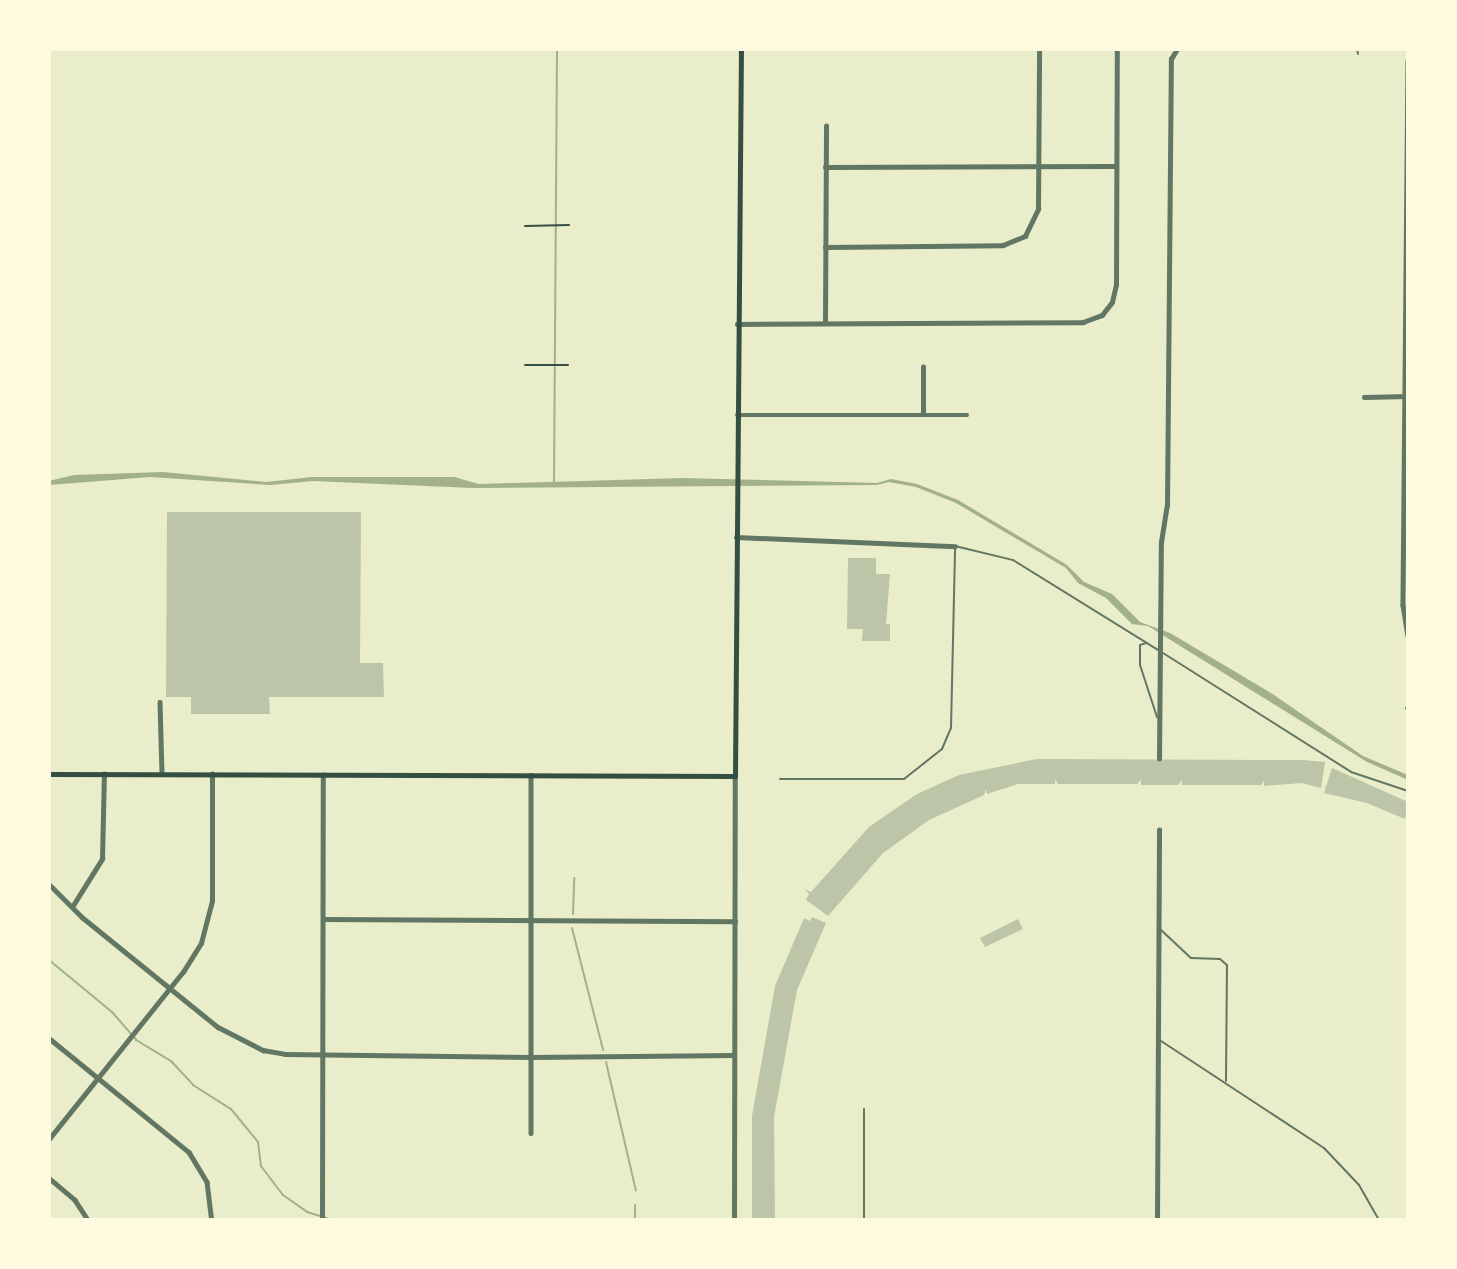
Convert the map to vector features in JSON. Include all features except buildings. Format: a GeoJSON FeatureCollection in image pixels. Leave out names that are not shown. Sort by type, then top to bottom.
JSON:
{"type":"FeatureCollection","features":[{"type":"Feature","properties":{"kind":"main road"},"geometry":{"type":"LineString","coordinates":[[49,774],[735,776],[741,49]]}},
{"type":"Feature","properties":{"kind":"street"},"geometry":{"type":"LineString","coordinates":[[825,247],[1012,243],[1024,236],[1035,219],[1039,166],[1039,49]]}},
{"type":"Feature","properties":{"kind":"street"},"geometry":{"type":"LineString","coordinates":[[737,324],[1083,322],[1106,311],[1116,284],[1117,49]]}},
{"type":"Feature","properties":{"kind":"street"},"geometry":{"type":"LineString","coordinates":[[1159,759],[1161,542],[1167,506],[1170,61],[1177,49]]}},
{"type":"Feature","properties":{"kind":"street"},"geometry":{"type":"LineString","coordinates":[[1408,64],[1403,605],[1408,635]]}},
{"type":"Feature","properties":{"kind":"street"},"geometry":{"type":"LineString","coordinates":[[825,323],[826,126]]}},
{"type":"Feature","properties":{"kind":"street"},"geometry":{"type":"LineString","coordinates":[[825,167],[1116,166]]}},
{"type":"Feature","properties":{"kind":"street"},"geometry":{"type":"LineString","coordinates":[[923,367],[923,414]]}},
{"type":"Feature","properties":{"kind":"street"},"geometry":{"type":"LineString","coordinates":[[1364,397],[1406,396]]}},
{"type":"Feature","properties":{"kind":"street"},"geometry":{"type":"LineString","coordinates":[[736,415],[967,415]]}},
{"type":"Feature","properties":{"kind":"street"},"geometry":{"type":"LineString","coordinates":[[735,537],[955,546]]}},
{"type":"Feature","properties":{"kind":"street"},"geometry":{"type":"LineString","coordinates":[[160,702],[162,774]]}},
{"type":"Feature","properties":{"kind":"street"},"geometry":{"type":"LineString","coordinates":[[72,907],[102,859],[104,774]]}},
{"type":"Feature","properties":{"kind":"street"},"geometry":{"type":"LineString","coordinates":[[49,1139],[195,954],[209,919],[212,774]]}},
{"type":"Feature","properties":{"kind":"street"},"geometry":{"type":"LineString","coordinates":[[322,1220],[323,775]]}},
{"type":"Feature","properties":{"kind":"street"},"geometry":{"type":"LineString","coordinates":[[531,775],[531,1133]]}},
{"type":"Feature","properties":{"kind":"street"},"geometry":{"type":"LineString","coordinates":[[734,1220],[735,776]]}},
{"type":"Feature","properties":{"kind":"street"},"geometry":{"type":"LineString","coordinates":[[1157,1220],[1159,830]]}},
{"type":"Feature","properties":{"kind":"street"},"geometry":{"type":"LineString","coordinates":[[49,884],[72,907],[170,988],[242,1042],[272,1052],[532,1057],[734,1055]]}},
{"type":"Feature","properties":{"kind":"street"},"geometry":{"type":"LineString","coordinates":[[323,919],[735,920]]}},
{"type":"Feature","properties":{"kind":"street"},"geometry":{"type":"LineString","coordinates":[[49,1038],[189,1152],[207,1182],[212,1220]]}},
{"type":"Feature","properties":{"kind":"street"},"geometry":{"type":"LineString","coordinates":[[49,1178],[88,1220]]}},
{"type":"Feature","properties":{"kind":"lane"},"geometry":{"type":"LineString","coordinates":[[1357,49],[1358,54]]}},
{"type":"Feature","properties":{"kind":"lane"},"geometry":{"type":"LineString","coordinates":[[780,779],[904,779],[942,749],[951,728],[955,546],[1013,559],[1147,643],[1160,648],[1351,772],[1408,791]]}},
{"type":"Feature","properties":{"kind":"lane"},"geometry":{"type":"LineString","coordinates":[[1147,643],[1140,645],[1140,665],[1159,723]]}},
{"type":"Feature","properties":{"kind":"lane"},"geometry":{"type":"LineString","coordinates":[[1158,927],[1191,958],[1220,959],[1227,965],[1226,1082]]}},
{"type":"Feature","properties":{"kind":"lane"},"geometry":{"type":"LineString","coordinates":[[1157,1038],[1324,1148],[1359,1185],[1379,1220]]}},
{"type":"Feature","properties":{"kind":"lane"},"geometry":{"type":"LineString","coordinates":[[864,1109],[864,1220]]}},
{"type":"Feature","properties":{"kind":"path"},"geometry":{"type":"LineString","coordinates":[[525,226],[569,225]]}},
{"type":"Feature","properties":{"kind":"path"},"geometry":{"type":"LineString","coordinates":[[524,365],[568,365]]}},
{"type":"Feature","properties":{"kind":"shaded area"},"geometry":{"type":"Polygon","coordinates":[[[163,472],[266,482],[312,477],[454,477],[479,484],[682,478],[877,483],[891,479],[917,484],[958,500],[1067,565],[1084,582],[1112,594],[1140,622],[1170,633],[1271,693],[1363,756],[1408,775],[1408,780],[1367,762],[1148,626],[1132,624],[1106,598],[1078,583],[1066,568],[956,503],[916,487],[889,482],[877,485],[472,488],[313,481],[271,485],[150,477],[49,485],[49,481],[74,475],[163,472]]]}},
{"type":"Feature","properties":{"kind":"waterway"},"geometry":{"type":"LineString","coordinates":[[554,482],[557,49]]}},
{"type":"Feature","properties":{"kind":"waterway"},"geometry":{"type":"LineString","coordinates":[[573,914],[574,878]]}},
{"type":"Feature","properties":{"kind":"waterway"},"geometry":{"type":"LineString","coordinates":[[572,928],[603,1050]]}},
{"type":"Feature","properties":{"kind":"waterway"},"geometry":{"type":"LineString","coordinates":[[49,960],[112,1012],[136,1040],[171,1061],[193,1085],[231,1109],[258,1142],[261,1166],[283,1195],[307,1212],[333,1220]]}},
{"type":"Feature","properties":{"kind":"waterway"},"geometry":{"type":"LineString","coordinates":[[606,1062],[636,1191]]}},
{"type":"Feature","properties":{"kind":"waterway"},"geometry":{"type":"LineString","coordinates":[[635,1205],[635,1220]]}}]}
